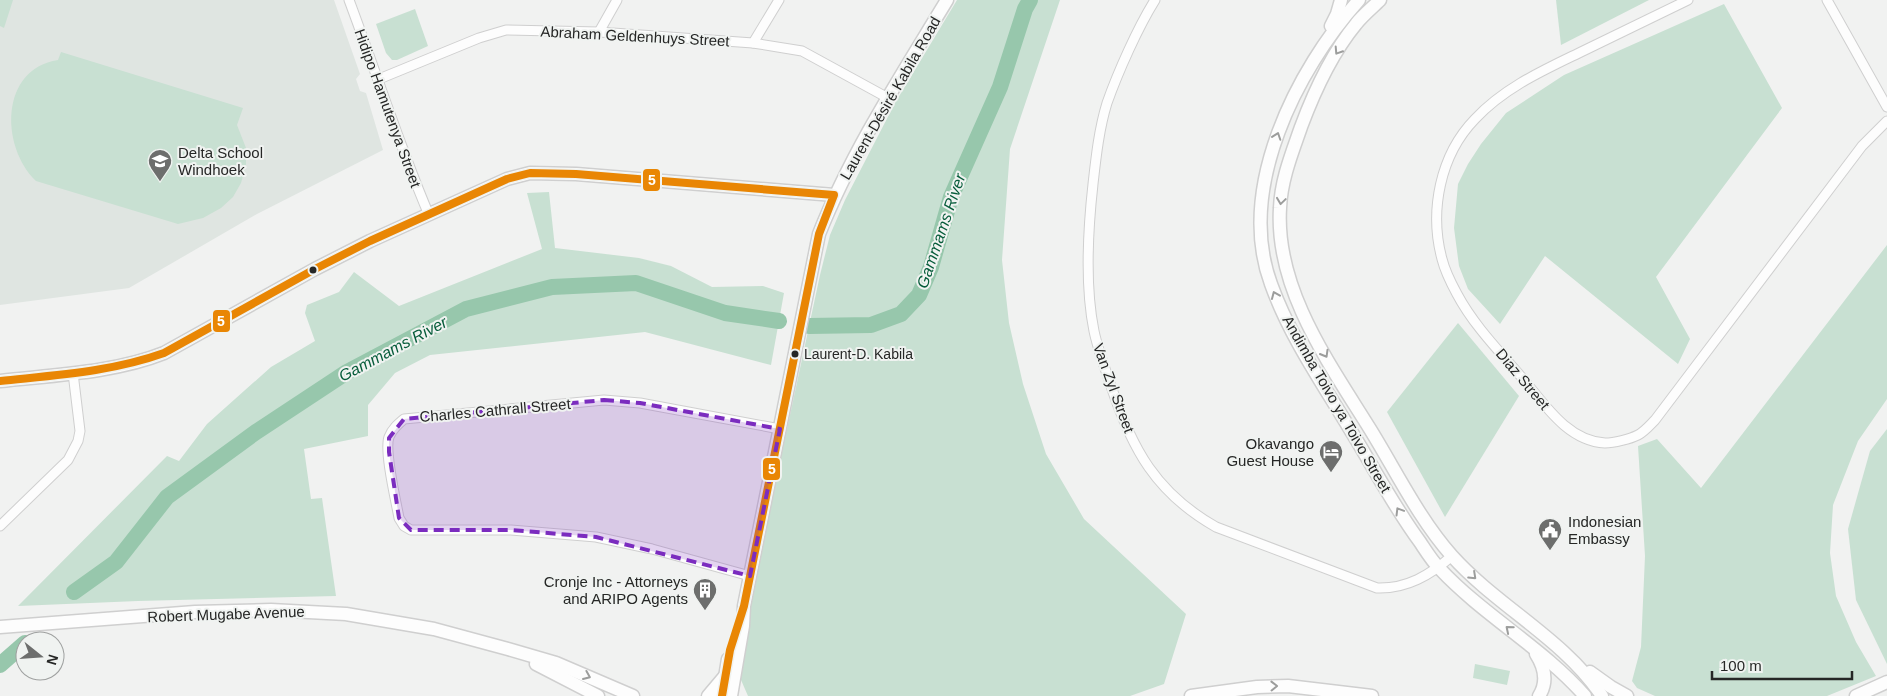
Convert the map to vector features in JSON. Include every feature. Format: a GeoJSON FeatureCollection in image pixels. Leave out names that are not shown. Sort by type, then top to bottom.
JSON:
{"type":"FeatureCollection","features":[{"type":"Feature","properties":{"kind":"street","name":"Hidipo Hamutenya Street"},"geometry":{"type":"LineString","coordinates":[[349,0],[411,172],[429,215]]}},
{"type":"Feature","properties":{"kind":"street"},"geometry":{"type":"LineString","coordinates":[[599,32],[618,0]]}},
{"type":"Feature","properties":{"kind":"street"},"geometry":{"type":"LineString","coordinates":[[753,43],[779,0]]}},
{"type":"Feature","properties":{"kind":"street","name":"Laurent-Désiré Kabila Road"},"geometry":{"type":"LineString","coordinates":[[722,696],[744,626],[744,606],[819,234],[834,195],[888,98],[947,0]]}},
{"type":"Feature","properties":{"kind":"street","name":"Van Zyl Street"},"geometry":{"type":"LineString","coordinates":[[1155,0],[1129,52],[1107,103],[1096,153],[1089,218],[1090,291],[1094,331],[1124,423],[1143,460],[1159,481],[1197,516],[1216,527],[1377,588],[1398,588],[1414,582],[1439,568],[1452,556]]}},
{"type":"Feature","properties":{"kind":"street"},"geometry":{"type":"LineString","coordinates":[[1303,76],[1337,14],[1341,0]]}},
{"type":"Feature","properties":{"kind":"street","name":"Andimba Toivo ya Toivo Street"},"geometry":{"type":"LineString","coordinates":[[1359,0],[1330,36],[1303,76],[1283,119],[1271,153],[1262,204],[1262,244],[1270,283],[1285,318],[1317,376],[1400,514],[1439,568],[1574,684],[1585,696]]}},
{"type":"Feature","properties":{"kind":"street","name":"Andimba Toivo ya Toivo Street"},"geometry":{"type":"LineString","coordinates":[[1371,0],[1328,67],[1306,112],[1287,166],[1280,206],[1280,239],[1287,274],[1301,312],[1345,390],[1419,509],[1452,556],[1473,577],[1560,649],[1590,679],[1602,696]]}},
{"type":"Feature","properties":{"kind":"street","name":"Andimba Toivo ya Toivo Street"},"geometry":{"type":"LineString","coordinates":[[1356,24],[1380,0]]}},
{"type":"Feature","properties":{"kind":"street","name":"Diaz Street"},"geometry":{"type":"LineString","coordinates":[[1688,0],[1534,75],[1498,97],[1474,120],[1454,148],[1442,172],[1438,198],[1437,231],[1442,260],[1457,294],[1476,324],[1555,417],[1573,432],[1605,443],[1638,435],[1655,420],[1862,146],[1887,121]]}},
{"type":"Feature","properties":{"kind":"street"},"geometry":{"type":"LineString","coordinates":[[1828,0],[1887,107]]}},
{"type":"Feature","properties":{"kind":"street","name":"Abraham Geldenhuys Street"},"geometry":{"type":"LineString","coordinates":[[379,80],[479,38],[506,30],[599,32],[753,43],[802,51],[888,98]]}},
{"type":"Feature","properties":{"kind":"street"},"geometry":{"type":"LineString","coordinates":[[0,381],[73,373],[136,363],[164,353],[315,269],[370,241],[507,179],[530,173],[584,174],[834,195]]}},
{"type":"Feature","properties":{"kind":"street"},"geometry":{"type":"LineString","coordinates":[[0,526],[68,460],[75,449],[80,431],[73,373]]}},
{"type":"Feature","properties":{"kind":"street","name":"Charles Cathrall Street"},"geometry":{"type":"LineString","coordinates":[[750,576],[652,549],[596,537],[511,530],[411,530],[404,526],[399,518],[389,452],[389,438],[395,427],[404,419],[604,400],[640,403],[780,429]]}},
{"type":"Feature","properties":{"kind":"street","name":"Robert Mugabe Avenue"},"geometry":{"type":"LineString","coordinates":[[0,627],[195,612],[280,610],[346,614],[434,629],[508,649],[556,663],[633,696]]}},
{"type":"Feature","properties":{"kind":"street"},"geometry":{"type":"LineString","coordinates":[[1532,648],[1542,663],[1545,679],[1539,696]]}},
{"type":"Feature","properties":{"kind":"street","name":"Robert Mugabe Avenue"},"geometry":{"type":"LineString","coordinates":[[508,649],[598,696]]}},
{"type":"Feature","properties":{"kind":"street"},"geometry":{"type":"LineString","coordinates":[[1560,649],[1610,687],[1628,696]]}},
{"type":"Feature","properties":{"kind":"street"},"geometry":{"type":"LineString","coordinates":[[708,696],[729,675],[739,696]]}},
{"type":"Feature","properties":{"kind":"street","name":"Laurent-Désiré Kabila Road"},"geometry":{"type":"LineString","coordinates":[[729,675],[731,696]]}},
{"type":"Feature","properties":{"kind":"street"},"geometry":{"type":"LineString","coordinates":[[1856,696],[1887,682]]}},
{"type":"Feature","properties":{"kind":"street"},"geometry":{"type":"LineString","coordinates":[[1191,696],[1249,688],[1288,686],[1372,696]]}},
{"type":"Feature","properties":{"kind":"highlighted area"},"geometry":{"type":"Polygon","coordinates":[[[604,400],[640,403],[780,429],[750,576],[596,537],[511,530],[411,530],[399,518],[389,452],[389,438],[404,419],[604,400]]]}},
{"type":"Feature","properties":{"kind":"shaded area","name":"Delta School Windhoek"},"geometry":{"type":"Polygon","coordinates":[[[0,0],[334,0],[360,74],[356,79],[360,91],[366,93],[383,150],[257,214],[129,288],[0,305],[0,0]]]}},
{"type":"Feature","properties":{"kind":"green space"},"geometry":{"type":"Polygon","coordinates":[[[0,0],[13,0],[4,28],[0,26],[0,0]]]}},
{"type":"Feature","properties":{"kind":"green space"},"geometry":{"type":"Polygon","coordinates":[[[957,0],[1060,0],[1010,149],[1002,260],[1009,323],[1023,384],[1046,454],[1084,519],[1186,614],[1164,684],[1130,696],[748,696],[738,673],[750,576],[787,429],[830,235],[845,200],[895,103],[957,0]]]}},
{"type":"Feature","properties":{"kind":"green space"},"geometry":{"type":"Polygon","coordinates":[[[1556,0],[1649,0],[1561,45],[1556,0]]]}},
{"type":"Feature","properties":{"kind":"green space"},"geometry":{"type":"Polygon","coordinates":[[[1724,4],[1782,108],[1656,277],[1690,339],[1678,364],[1545,256],[1500,324],[1468,289],[1459,266],[1454,228],[1458,184],[1481,144],[1506,113],[1564,75],[1724,4]]]}},
{"type":"Feature","properties":{"kind":"green space"},"geometry":{"type":"Polygon","coordinates":[[[415,9],[428,46],[397,60],[392,60],[386,53],[376,24],[415,9]]]}},
{"type":"Feature","properties":{"kind":"green space"},"geometry":{"type":"Polygon","coordinates":[[[61,52],[243,108],[237,125],[246,148],[246,165],[241,183],[233,197],[221,208],[203,218],[178,224],[36,181],[24,166],[16,149],[12,130],[12,111],[16,93],[25,78],[39,66],[58,60],[61,52]]]}},
{"type":"Feature","properties":{"kind":"green space"},"geometry":{"type":"Polygon","coordinates":[[[549,192],[555,248],[639,258],[671,266],[712,287],[763,286],[784,293],[771,365],[645,332],[430,355],[395,373],[368,405],[368,436],[304,449],[311,499],[322,498],[336,596],[18,606],[167,456],[179,461],[207,424],[271,367],[315,341],[305,313],[307,305],[339,292],[354,272],[399,306],[542,249],[527,193],[549,192]]]}},
{"type":"Feature","properties":{"kind":"green space"},"geometry":{"type":"Polygon","coordinates":[[[1887,245],[1887,399],[1858,441],[1833,505],[1830,553],[1836,596],[1856,642],[1876,676],[1827,696],[1655,696],[1637,688],[1632,681],[1641,647],[1645,556],[1638,446],[1657,439],[1701,488],[1887,245]]]}},
{"type":"Feature","properties":{"kind":"green space"},"geometry":{"type":"Polygon","coordinates":[[[1458,323],[1519,396],[1445,517],[1387,412],[1458,323]]]}},
{"type":"Feature","properties":{"kind":"green space"},"geometry":{"type":"Polygon","coordinates":[[[1887,429],[1887,664],[1856,600],[1848,529],[1870,451],[1887,429]]]}},
{"type":"Feature","properties":{"kind":"green space"},"geometry":{"type":"Polygon","coordinates":[[[1475,664],[1510,671],[1507,685],[1473,678],[1475,664]]]}},
{"type":"Feature","properties":{"kind":"waterway","name":"Gammams River"},"geometry":{"type":"LineString","coordinates":[[809,326],[871,325],[901,314],[919,295],[931,267],[951,197],[1000,87],[1025,9],[1030,0]]}},
{"type":"Feature","properties":{"kind":"waterway","name":"Gammams River"},"geometry":{"type":"LineString","coordinates":[[74,592],[116,562],[167,497],[256,432],[347,372],[466,309],[552,287],[636,283],[725,313],[779,321]]}},
{"type":"Feature","properties":{"kind":"waterway","name":"Gammams River"},"geometry":{"type":"LineString","coordinates":[[0,665],[15,652]]}},
{"type":"Feature","properties":{"kind":"transit line","name":"5"},"geometry":{"type":"LineString","coordinates":[[0,381],[104,369],[164,353],[315,269],[370,241],[507,179],[530,173],[576,174],[834,195],[819,234],[744,606],[730,650],[722,696]]}},
{"type":"Feature","properties":{"kind":"place","name":"Delta School Windhoek"},"geometry":{"type":"Point","coordinates":[160,182]}},
{"type":"Feature","properties":{"kind":"place","name":"Laurent-D. Kabila"},"geometry":{"type":"Point","coordinates":[795,354]}},
{"type":"Feature","properties":{"kind":"place","name":"Okavango Guest House"},"geometry":{"type":"Point","coordinates":[1331,473]}},
{"type":"Feature","properties":{"kind":"place","name":"Indonesian Embassy"},"geometry":{"type":"Point","coordinates":[1550,551]}},
{"type":"Feature","properties":{"kind":"place","name":"Cronje Inc - Attorneys and ARIPO Agents"},"geometry":{"type":"Point","coordinates":[705,611]}}]}
